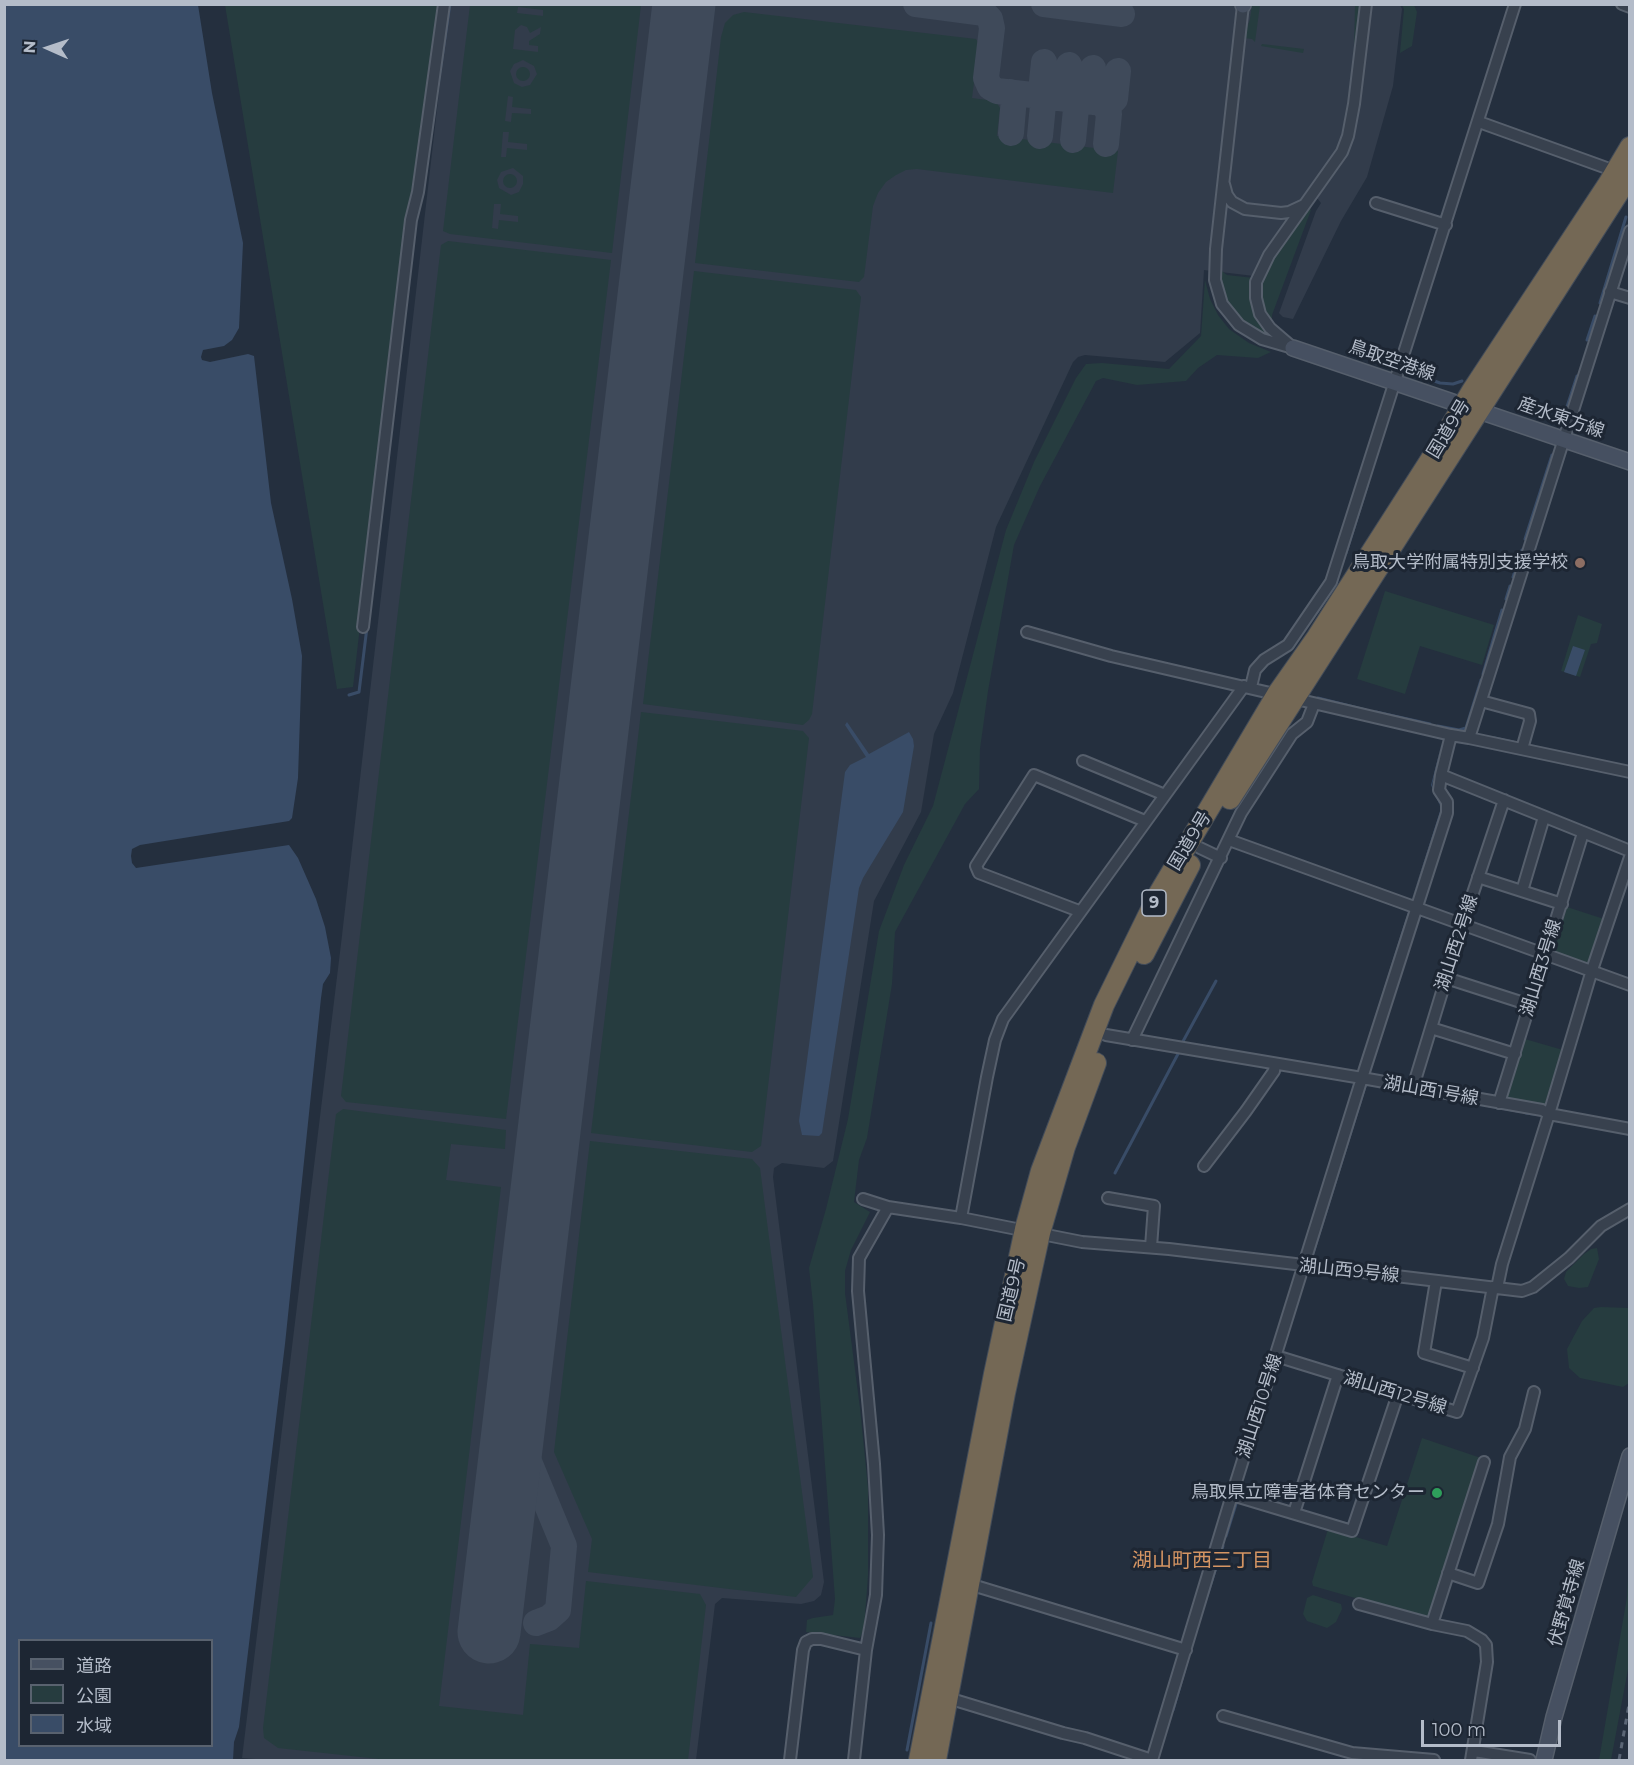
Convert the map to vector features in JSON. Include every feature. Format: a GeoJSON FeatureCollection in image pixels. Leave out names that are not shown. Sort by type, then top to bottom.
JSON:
{"type":"FeatureCollection","features":[{"type":"Feature","properties":{"kind":"highway","name":"国道9号"},"geometry":{"type":"LineString","coordinates":[[936,1761],[1005,1393],[1041,1171],[1113,987],[1159,893],[1622,173],[1629,147]]}},
{"type":"Feature","properties":{"kind":"highway","name":"国道9号"},"geometry":{"type":"LineString","coordinates":[[919,1761],[994,1374],[1033,1231],[1106,1035],[1148,944],[1286,697]]}},
{"type":"Feature","properties":{"kind":"main road","name":"鳥取空港線"},"geometry":{"type":"LineString","coordinates":[[1293,348],[1472,408]]}},
{"type":"Feature","properties":{"kind":"main road","name":"産水東方線"},"geometry":{"type":"LineString","coordinates":[[1472,408],[1629,462]]}},
{"type":"Feature","properties":{"kind":"main road","name":"伏野覚寺線"},"geometry":{"type":"LineString","coordinates":[[1544,1761],[1554,1717],[1629,1456]]}},
{"type":"Feature","properties":{"kind":"street"},"geometry":{"type":"LineString","coordinates":[[363,627],[411,220],[418,192],[444,4]]}},
{"type":"Feature","properties":{"kind":"street"},"geometry":{"type":"LineString","coordinates":[[1293,348],[1263,319],[1257,303],[1258,276],[1264,263],[1342,152],[1348,136],[1354,104],[1366,4]]}},
{"type":"Feature","properties":{"kind":"street"},"geometry":{"type":"LineString","coordinates":[[961,1218],[991,1058],[1003,1018],[1053,952],[1079,911],[1145,821],[1248,687],[1255,670],[1264,660],[1288,645],[1331,582],[1515,4]]}},
{"type":"Feature","properties":{"kind":"street"},"geometry":{"type":"LineString","coordinates":[[1622,4],[1629,7]]}},
{"type":"Feature","properties":{"kind":"street"},"geometry":{"type":"LineString","coordinates":[[1244,5],[1214,274],[1222,304],[1234,320],[1248,332],[1269,342],[1293,348]]}},
{"type":"Feature","properties":{"kind":"street"},"geometry":{"type":"LineString","coordinates":[[1479,122],[1622,173]]}},
{"type":"Feature","properties":{"kind":"street"},"geometry":{"type":"LineString","coordinates":[[1223,179],[1229,198],[1245,209]]}},
{"type":"Feature","properties":{"kind":"street"},"geometry":{"type":"LineString","coordinates":[[1376,203],[1446,225]]}},
{"type":"Feature","properties":{"kind":"street"},"geometry":{"type":"LineString","coordinates":[[1220,207],[1271,213],[1289,212],[1307,204]]}},
{"type":"Feature","properties":{"kind":"street"},"geometry":{"type":"LineString","coordinates":[[1469,738],[1629,231]]}},
{"type":"Feature","properties":{"kind":"street"},"geometry":{"type":"LineString","coordinates":[[1610,292],[1629,298]]}},
{"type":"Feature","properties":{"kind":"street"},"geometry":{"type":"LineString","coordinates":[[1027,632],[1111,656],[1314,704],[1629,772]]}},
{"type":"Feature","properties":{"kind":"street"},"geometry":{"type":"LineString","coordinates":[[1481,701],[1529,714],[1530,721],[1522,749]]}},
{"type":"Feature","properties":{"kind":"street"},"geometry":{"type":"LineString","coordinates":[[1132,1040],[1241,813],[1292,734],[1307,722],[1314,704]]}},
{"type":"Feature","properties":{"kind":"street","name":"湖山西1号線"},"geometry":{"type":"LineString","coordinates":[[1451,735],[1439,790],[1447,802],[1448,813],[1362,1078],[1542,1110],[1549,1114],[1629,1129]]}},
{"type":"Feature","properties":{"kind":"street"},"geometry":{"type":"LineString","coordinates":[[1083,761],[1165,795]]}},
{"type":"Feature","properties":{"kind":"street"},"geometry":{"type":"LineString","coordinates":[[1079,911],[979,873],[976,866],[1034,775],[1145,821]]}},
{"type":"Feature","properties":{"kind":"street"},"geometry":{"type":"LineString","coordinates":[[1441,775],[1629,851]]}},
{"type":"Feature","properties":{"kind":"street","name":"湖山西2号線"},"geometry":{"type":"LineString","coordinates":[[1413,1087],[1463,923],[1504,800]]}},
{"type":"Feature","properties":{"kind":"street"},"geometry":{"type":"LineString","coordinates":[[1521,891],[1544,817]]}},
{"type":"Feature","properties":{"kind":"street","name":"湖山西3号線"},"geometry":{"type":"LineString","coordinates":[[1499,1104],[1583,833]]}},
{"type":"Feature","properties":{"kind":"street"},"geometry":{"type":"LineString","coordinates":[[1230,840],[1629,985]]}},
{"type":"Feature","properties":{"kind":"street"},"geometry":{"type":"LineString","coordinates":[[1200,848],[1221,858]]}},
{"type":"Feature","properties":{"kind":"street"},"geometry":{"type":"LineString","coordinates":[[1549,1114],[1629,857]]}},
{"type":"Feature","properties":{"kind":"street"},"geometry":{"type":"LineString","coordinates":[[1478,877],[1562,904]]}},
{"type":"Feature","properties":{"kind":"street"},"geometry":{"type":"LineString","coordinates":[[1446,978],[1530,1005]]}},
{"type":"Feature","properties":{"kind":"street"},"geometry":{"type":"LineString","coordinates":[[1431,1028],[1515,1054]]}},
{"type":"Feature","properties":{"kind":"street"},"geometry":{"type":"LineString","coordinates":[[1106,1035],[1362,1078]]}},
{"type":"Feature","properties":{"kind":"street"},"geometry":{"type":"LineString","coordinates":[[1204,1166],[1274,1071],[1275,1064]]}},
{"type":"Feature","properties":{"kind":"street","name":"湖山西10号線"},"geometry":{"type":"LineString","coordinates":[[1152,1760],[1362,1078]]}},
{"type":"Feature","properties":{"kind":"street","name":"湖山西12号線"},"geometry":{"type":"LineString","coordinates":[[1276,1356],[1457,1413],[1483,1338],[1495,1287],[1549,1114]]}},
{"type":"Feature","properties":{"kind":"street"},"geometry":{"type":"LineString","coordinates":[[1108,1198],[1154,1206],[1151,1247]]}},
{"type":"Feature","properties":{"kind":"street","name":"湖山西9号線"},"geometry":{"type":"LineString","coordinates":[[863,1199],[888,1207],[961,1218],[1082,1242],[1151,1247],[1522,1291],[1533,1287],[1569,1258],[1601,1226],[1629,1209]]}},
{"type":"Feature","properties":{"kind":"street"},"geometry":{"type":"LineString","coordinates":[[854,1761],[866,1650],[876,1595],[878,1535],[858,1291],[858,1258],[888,1207]]}},
{"type":"Feature","properties":{"kind":"street"},"geometry":{"type":"LineString","coordinates":[[1436,1281],[1424,1353],[1473,1368]]}},
{"type":"Feature","properties":{"kind":"street"},"geometry":{"type":"LineString","coordinates":[[1294,1513],[1338,1376]]}},
{"type":"Feature","properties":{"kind":"street"},"geometry":{"type":"LineString","coordinates":[[1448,1573],[1478,1583],[1498,1524],[1510,1457],[1525,1429],[1534,1392]]}},
{"type":"Feature","properties":{"kind":"street"},"geometry":{"type":"LineString","coordinates":[[1232,1495],[1352,1531],[1398,1394]]}},
{"type":"Feature","properties":{"kind":"street"},"geometry":{"type":"LineString","coordinates":[[1432,1624],[1484,1462]]}},
{"type":"Feature","properties":{"kind":"street"},"geometry":{"type":"LineString","coordinates":[[969,1584],[1186,1650]]}},
{"type":"Feature","properties":{"kind":"street"},"geometry":{"type":"LineString","coordinates":[[1359,1604],[1475,1634],[1486,1645],[1487,1662],[1472,1756],[1530,1761]]}},
{"type":"Feature","properties":{"kind":"street"},"geometry":{"type":"LineString","coordinates":[[790,1761],[803,1650],[806,1642],[812,1639],[821,1640],[866,1650]]}},
{"type":"Feature","properties":{"kind":"street"},"geometry":{"type":"LineString","coordinates":[[948,1698],[1152,1760]]}},
{"type":"Feature","properties":{"kind":"street"},"geometry":{"type":"LineString","coordinates":[[1223,1716],[1352,1753],[1434,1761]]}},
{"type":"Feature","properties":{"kind":"shaded area"},"geometry":{"type":"Polygon","coordinates":[[[449,5],[1400,5],[1402,9],[1393,86],[1367,177],[1341,221],[1293,319],[1283,317],[1279,313],[1316,211],[1321,203],[1317,198],[1254,276],[1204,270],[1200,333],[1165,362],[1085,355],[1073,362],[996,527],[953,693],[934,734],[921,812],[874,901],[833,1161],[824,1168],[782,1163],[774,1168],[773,1177],[824,1582],[821,1595],[814,1601],[801,1604],[722,1598],[715,1604],[696,1760],[268,1760],[242,1758],[341,944],[449,5]]]}},
{"type":"Feature","properties":{"kind":"green space"},"geometry":{"type":"Polygon","coordinates":[[[225,5],[441,5],[418,161],[407,218],[353,687],[337,689],[225,5]]]}},
{"type":"Feature","properties":{"kind":"green space"},"geometry":{"type":"Polygon","coordinates":[[[470,5],[641,5],[612,253],[450,234],[443,231],[470,5]],[[518,7],[517,13],[543,16],[543,10],[518,7]],[[521,25],[515,30],[513,49],[538,52],[538,46],[529,45],[529,41],[540,34],[541,27],[530,33],[527,27],[521,25]],[[523,60],[514,64],[510,71],[514,83],[522,87],[530,85],[537,74],[534,66],[523,60]],[[508,96],[505,121],[511,122],[512,113],[531,114],[531,109],[512,107],[513,97],[508,96]],[[503,132],[501,157],[506,157],[507,148],[527,150],[527,144],[508,142],[509,132],[503,132]],[[513,168],[501,172],[497,180],[499,188],[511,195],[519,192],[523,184],[523,176],[513,168]],[[494,204],[492,228],[498,229],[499,220],[518,222],[518,216],[500,214],[501,204],[494,204]]]}},
{"type":"Feature","properties":{"kind":"green space"},"geometry":{"type":"Polygon","coordinates":[[[1252,5],[1260,5],[1255,42],[1244,38],[1252,5]]]}},
{"type":"Feature","properties":{"kind":"green space"},"geometry":{"type":"Polygon","coordinates":[[[1355,5],[1359,5],[1358,31],[1344,134],[1354,49],[1355,5]]]}},
{"type":"Feature","properties":{"kind":"green space"},"geometry":{"type":"Polygon","coordinates":[[[1402,5],[1414,5],[1417,12],[1412,46],[1400,53],[1404,9],[1402,5]]]}},
{"type":"Feature","properties":{"kind":"green space"},"geometry":{"type":"Polygon","coordinates":[[[744,12],[976,39],[979,44],[972,98],[997,103],[1000,108],[997,136],[1118,151],[1113,193],[917,169],[906,170],[886,182],[878,193],[873,206],[864,277],[859,282],[695,263],[721,37],[725,23],[733,15],[744,12]]]}},
{"type":"Feature","properties":{"kind":"green space"},"geometry":{"type":"Polygon","coordinates":[[[1262,44],[1304,49],[1303,53],[1261,46],[1262,44]]]}},
{"type":"Feature","properties":{"kind":"green space"},"geometry":{"type":"Polygon","coordinates":[[[523,67],[528,69],[530,74],[528,79],[523,81],[518,79],[516,74],[518,69],[523,67]]]}},
{"type":"Feature","properties":{"kind":"green space"},"geometry":{"type":"Polygon","coordinates":[[[507,174],[513,174],[517,181],[513,188],[507,188],[503,184],[503,178],[507,174]]]}},
{"type":"Feature","properties":{"kind":"green space"},"geometry":{"type":"Polygon","coordinates":[[[1309,207],[1311,210],[1272,315],[1272,323],[1262,310],[1259,288],[1265,269],[1309,207]]]}},
{"type":"Feature","properties":{"kind":"green space"},"geometry":{"type":"Polygon","coordinates":[[[448,241],[611,260],[506,1119],[346,1102],[341,1096],[441,245],[448,241]]]}},
{"type":"Feature","properties":{"kind":"green space"},"geometry":{"type":"Polygon","coordinates":[[[1218,268],[1227,275],[1254,278],[1252,303],[1260,324],[1273,337],[1271,339],[1238,319],[1221,293],[1218,268]]]}},
{"type":"Feature","properties":{"kind":"green space"},"geometry":{"type":"Polygon","coordinates":[[[694,271],[856,290],[861,297],[812,714],[803,725],[643,704],[694,271]]]}},
{"type":"Feature","properties":{"kind":"green space"},"geometry":{"type":"Polygon","coordinates":[[[1205,280],[1210,299],[1218,315],[1229,329],[1249,343],[1271,352],[1258,358],[1217,355],[1198,368],[1186,381],[1137,385],[1103,378],[1096,381],[1040,486],[1014,545],[988,691],[980,749],[979,789],[965,804],[895,932],[892,984],[867,1138],[859,1160],[854,1202],[870,1212],[851,1250],[845,1271],[845,1293],[868,1488],[868,1576],[864,1629],[860,1638],[806,1632],[807,1620],[833,1615],[835,1599],[809,1268],[848,1119],[879,931],[904,865],[933,806],[1006,530],[1034,462],[1076,378],[1086,364],[1102,363],[1169,369],[1201,336],[1205,280]]]}},
{"type":"Feature","properties":{"kind":"green space"},"geometry":{"type":"Polygon","coordinates":[[[1385,591],[1494,625],[1482,665],[1420,646],[1405,694],[1357,679],[1385,591]]]}},
{"type":"Feature","properties":{"kind":"green space"},"geometry":{"type":"Polygon","coordinates":[[[1578,615],[1602,624],[1597,643],[1591,644],[1580,677],[1561,671],[1578,615]]]}},
{"type":"Feature","properties":{"kind":"green space"},"geometry":{"type":"Polygon","coordinates":[[[641,712],[803,731],[809,738],[761,1146],[752,1152],[591,1133],[641,712]]]}},
{"type":"Feature","properties":{"kind":"green space"},"geometry":{"type":"Polygon","coordinates":[[[1567,907],[1604,919],[1589,963],[1553,951],[1567,907]]]}},
{"type":"Feature","properties":{"kind":"green space"},"geometry":{"type":"Polygon","coordinates":[[[1525,1039],[1563,1050],[1544,1106],[1506,1100],[1525,1039]]]}},
{"type":"Feature","properties":{"kind":"green space"},"geometry":{"type":"Polygon","coordinates":[[[343,1109],[506,1130],[505,1149],[451,1144],[446,1180],[501,1187],[439,1706],[523,1715],[530,1644],[579,1648],[586,1581],[700,1594],[706,1605],[688,1760],[388,1760],[278,1748],[264,1738],[263,1728],[336,1114],[343,1109]]]}},
{"type":"Feature","properties":{"kind":"green space"},"geometry":{"type":"Polygon","coordinates":[[[590,1141],[752,1159],[760,1168],[813,1577],[796,1597],[588,1572],[592,1539],[554,1452],[590,1141]]]}},
{"type":"Feature","properties":{"kind":"green space"},"geometry":{"type":"Polygon","coordinates":[[[1597,1248],[1599,1259],[1588,1287],[1568,1286],[1564,1279],[1566,1272],[1584,1254],[1597,1248]]]}},
{"type":"Feature","properties":{"kind":"green space"},"geometry":{"type":"Polygon","coordinates":[[[1594,1308],[1629,1308],[1629,1383],[1623,1387],[1580,1378],[1569,1368],[1567,1349],[1582,1321],[1594,1308]]]}},
{"type":"Feature","properties":{"kind":"green space","name":"鳥取県立障害者体育センター"},"geometry":{"type":"Polygon","coordinates":[[[1422,1438],[1481,1458],[1429,1619],[1313,1586],[1312,1582],[1328,1529],[1387,1546],[1422,1438]]]}},
{"type":"Feature","properties":{"kind":"green space"},"geometry":{"type":"Polygon","coordinates":[[[1629,1556],[1629,1664],[1611,1760],[1599,1760],[1627,1597],[1629,1556]]]}},
{"type":"Feature","properties":{"kind":"green space"},"geometry":{"type":"Polygon","coordinates":[[[1313,1595],[1341,1604],[1342,1609],[1336,1622],[1327,1628],[1307,1621],[1303,1614],[1307,1598],[1313,1595]]]}},
{"type":"Feature","properties":{"kind":"water"},"geometry":{"type":"Polygon","coordinates":[[[5,4],[198,5],[212,93],[243,243],[239,328],[232,340],[224,346],[203,350],[201,357],[202,360],[210,362],[248,354],[254,356],[271,503],[302,656],[298,778],[292,818],[289,821],[140,845],[132,849],[131,856],[136,868],[289,845],[298,858],[316,899],[325,927],[331,958],[330,973],[323,984],[321,998],[285,1344],[239,1727],[234,1742],[233,1760],[5,1760],[5,4]]]}},
{"type":"Feature","properties":{"kind":"water"},"geometry":{"type":"Polygon","coordinates":[[[1573,646],[1585,650],[1576,676],[1564,672],[1573,646]]]}},
{"type":"Feature","properties":{"kind":"water"},"geometry":{"type":"Polygon","coordinates":[[[847,722],[869,754],[909,732],[914,746],[903,812],[859,888],[822,1133],[819,1136],[802,1135],[799,1121],[845,772],[850,765],[866,757],[845,725],[847,722]]]}},
{"type":"Feature","properties":{"kind":"water"},"geometry":{"type":"Polygon","coordinates":[[[1442,742],[1432,785],[1441,811],[1411,902],[1440,811],[1431,785],[1442,742]]]}},
{"type":"Feature","properties":{"kind":"water"},"geometry":{"type":"Polygon","coordinates":[[[1410,909],[1357,1073],[1400,937],[1410,909]]]}},
{"type":"Feature","properties":{"kind":"water"},"geometry":{"type":"Polygon","coordinates":[[[1365,1083],[1373,1086],[1367,1085],[1313,1255],[1365,1083]]]}},
{"type":"Feature","properties":{"kind":"water"},"geometry":{"type":"Polygon","coordinates":[[[1377,1085],[1520,1111],[1520,1113],[1377,1087],[1377,1085]]]}},
{"type":"Feature","properties":{"kind":"waterway"},"geometry":{"type":"LineString","coordinates":[[438,85],[450,4]]}},
{"type":"Feature","properties":{"kind":"waterway"},"geometry":{"type":"LineString","coordinates":[[1600,303],[1626,217]]}},
{"type":"Feature","properties":{"kind":"waterway"},"geometry":{"type":"LineString","coordinates":[[1587,340],[1595,316]]}},
{"type":"Feature","properties":{"kind":"waterway"},"geometry":{"type":"LineString","coordinates":[[1409,353],[1404,371],[1414,374]]}},
{"type":"Feature","properties":{"kind":"waterway"},"geometry":{"type":"LineString","coordinates":[[1562,422],[1577,376]]}},
{"type":"Feature","properties":{"kind":"waterway"},"geometry":{"type":"LineString","coordinates":[[1426,378],[1440,383],[1453,384],[1462,381]]}},
{"type":"Feature","properties":{"kind":"waterway"},"geometry":{"type":"LineString","coordinates":[[1525,539],[1552,455]]}},
{"type":"Feature","properties":{"kind":"waterway"},"geometry":{"type":"LineString","coordinates":[[1346,553],[1367,486]]}},
{"type":"Feature","properties":{"kind":"waterway"},"geometry":{"type":"LineString","coordinates":[[1513,577],[1522,550]]}},
{"type":"Feature","properties":{"kind":"waterway"},"geometry":{"type":"LineString","coordinates":[[1506,599],[1510,586]]}},
{"type":"Feature","properties":{"kind":"waterway"},"geometry":{"type":"LineString","coordinates":[[1483,674],[1502,610]]}},
{"type":"Feature","properties":{"kind":"waterway"},"geometry":{"type":"LineString","coordinates":[[349,695],[359,692],[367,627]]}},
{"type":"Feature","properties":{"kind":"waterway"},"geometry":{"type":"LineString","coordinates":[[1438,726],[1459,730],[1466,728],[1481,680]]}},
{"type":"Feature","properties":{"kind":"waterway"},"geometry":{"type":"LineString","coordinates":[[1318,698],[1366,710]]}},
{"type":"Feature","properties":{"kind":"waterway"},"geometry":{"type":"LineString","coordinates":[[1376,712],[1430,724]]}},
{"type":"Feature","properties":{"kind":"waterway"},"geometry":{"type":"LineString","coordinates":[[1494,738],[1513,742]]}},
{"type":"Feature","properties":{"kind":"waterway"},"geometry":{"type":"LineString","coordinates":[[1181,1045],[1216,981]]}},
{"type":"Feature","properties":{"kind":"waterway"},"geometry":{"type":"LineString","coordinates":[[1115,1173],[1179,1052]]}},
{"type":"Feature","properties":{"kind":"waterway"},"geometry":{"type":"LineString","coordinates":[[1526,1113],[1542,1115]]}},
{"type":"Feature","properties":{"kind":"waterway"},"geometry":{"type":"LineString","coordinates":[[1226,1536],[1236,1504]]}},
{"type":"Feature","properties":{"kind":"waterway"},"geometry":{"type":"LineString","coordinates":[[1203,1608],[1223,1546]]}},
{"type":"Feature","properties":{"kind":"waterway"},"geometry":{"type":"LineString","coordinates":[[907,1750],[931,1623]]}},
{"type":"Feature","properties":{"kind":"waterway"},"geometry":{"type":"LineString","coordinates":[[1173,1710],[1190,1651]]}},
{"type":"Feature","properties":{"kind":"taxiway"},"geometry":{"type":"LineString","coordinates":[[679,45],[685,19],[694,4]]}},
{"type":"Feature","properties":{"kind":"taxiway"},"geometry":{"type":"LineString","coordinates":[[916,4],[984,13],[990,19],[992,28],[986,78],[990,87],[997,91],[1103,103],[1109,114],[1106,144]]}},
{"type":"Feature","properties":{"kind":"taxiway"},"geometry":{"type":"LineString","coordinates":[[1044,4],[1122,14]]}},
{"type":"Feature","properties":{"kind":"taxiway"},"geometry":{"type":"LineString","coordinates":[[1034,95],[1041,91],[1044,62]]}},
{"type":"Feature","properties":{"kind":"taxiway"},"geometry":{"type":"LineString","coordinates":[[1061,98],[1066,93],[1069,65]]}},
{"type":"Feature","properties":{"kind":"taxiway"},"geometry":{"type":"LineString","coordinates":[[1085,101],[1090,96],[1093,68]]}},
{"type":"Feature","properties":{"kind":"taxiway"},"geometry":{"type":"LineString","coordinates":[[1103,103],[1110,104],[1115,99],[1118,71]]}},
{"type":"Feature","properties":{"kind":"taxiway"},"geometry":{"type":"LineString","coordinates":[[1010,92],[1014,98],[1011,133]]}},
{"type":"Feature","properties":{"kind":"taxiway"},"geometry":{"type":"LineString","coordinates":[[1037,96],[1043,105],[1040,136]]}},
{"type":"Feature","properties":{"kind":"taxiway"},"geometry":{"type":"LineString","coordinates":[[1070,99],[1076,109],[1073,140]]}},
{"type":"Feature","properties":{"kind":"taxiway"},"geometry":{"type":"LineString","coordinates":[[517,1395],[518,1435],[564,1546],[558,1610],[549,1618],[536,1623]]}},
{"type":"Feature","properties":{"kind":"runway"},"geometry":{"type":"LineString","coordinates":[[489,1632],[684,4]]}},
{"type":"Feature","properties":{"kind":"railway"},"geometry":{"type":"LineString","coordinates":[[1619,1760],[1630,1699]]}},
{"type":"Feature","properties":{"kind":"place","name":"鳥取大学附属特別支援学校"},"geometry":{"type":"Point","coordinates":[1580,563]}},
{"type":"Feature","properties":{"kind":"place","name":"鳥取県立障害者体育センター"},"geometry":{"type":"Point","coordinates":[1437,1493]}},
{"type":"Feature","properties":{"kind":"district","name":"湖山町西三丁目"},"geometry":{"type":"Point","coordinates":[1202,1561]}}]}
